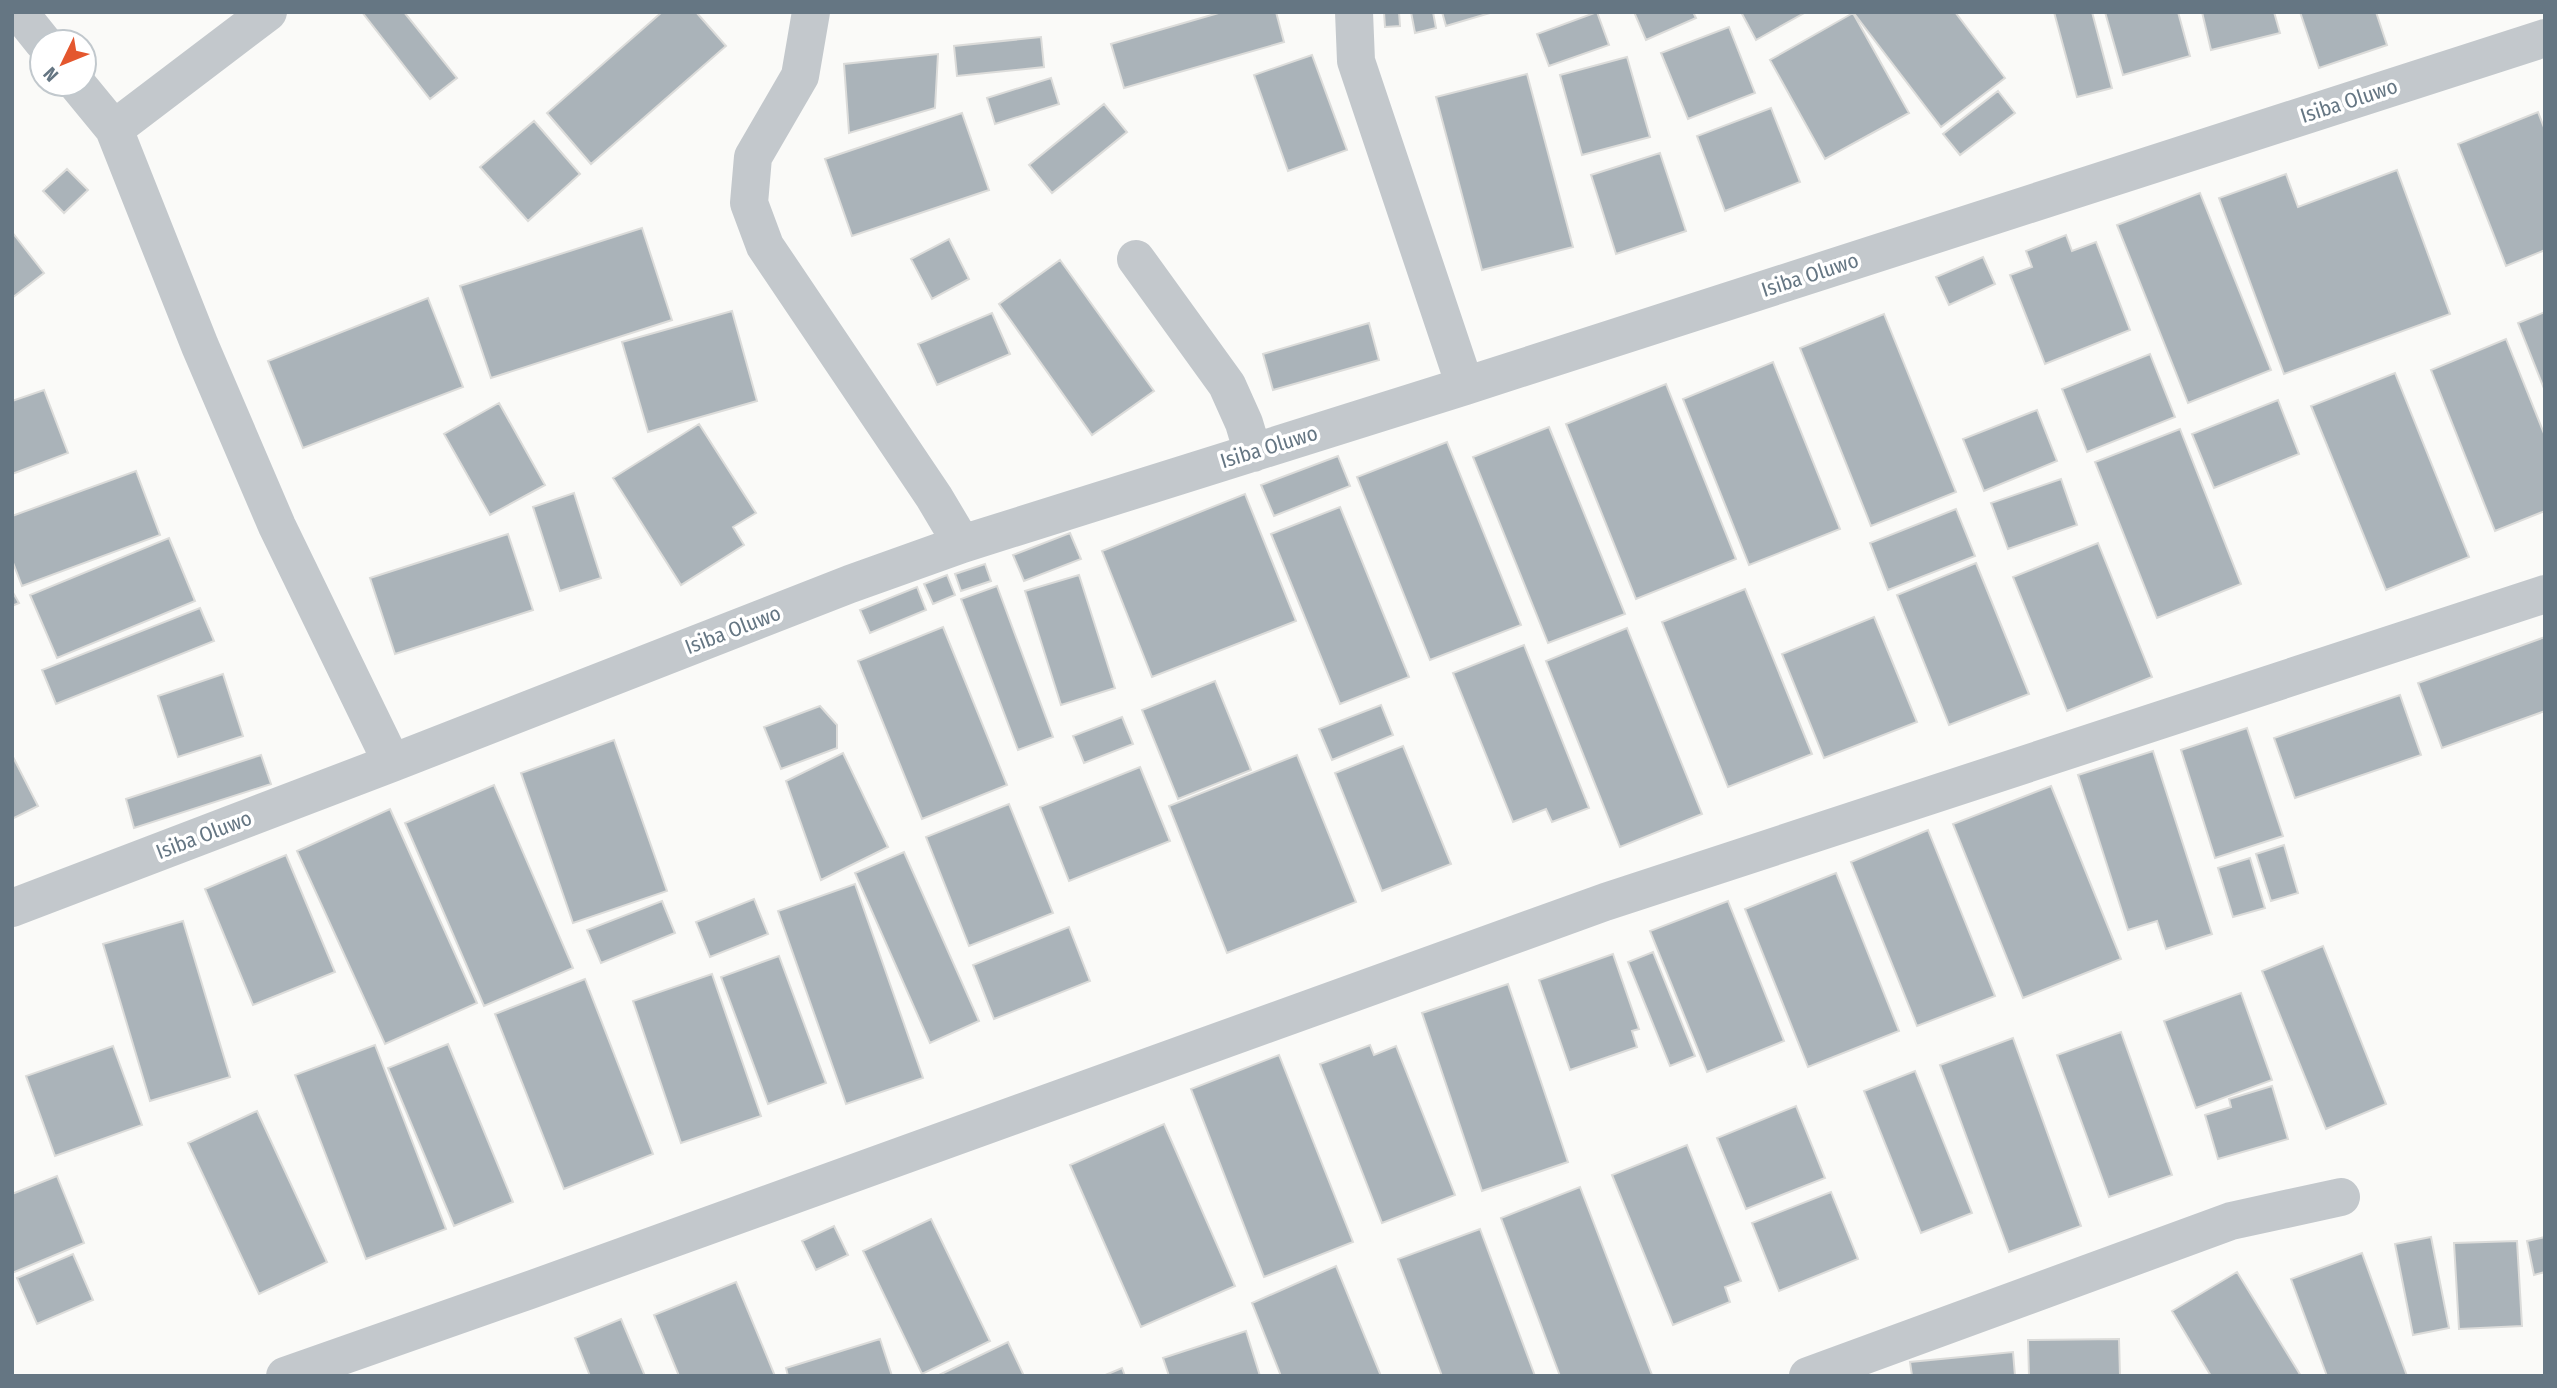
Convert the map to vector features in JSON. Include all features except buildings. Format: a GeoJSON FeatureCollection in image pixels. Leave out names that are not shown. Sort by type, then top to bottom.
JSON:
{"type":"FeatureCollection","features":[{"type":"Feature","properties":{"kind":"street"},"geometry":{"type":"LineString","coordinates":[[19,12],[32,28]]}},
{"type":"Feature","properties":{"kind":"street"},"geometry":{"type":"LineString","coordinates":[[114,129],[268,12]]}},
{"type":"Feature","properties":{"kind":"street"},"geometry":{"type":"LineString","coordinates":[[811,12],[800,76],[753,157],[749,203],[765,246],[934,497],[962,544]]}},
{"type":"Feature","properties":{"kind":"street"},"geometry":{"type":"LineString","coordinates":[[1354,12],[1356,61],[1465,386]]}},
{"type":"Feature","properties":{"kind":"street","name":"Isiba Oluwo"},"geometry":{"type":"LineString","coordinates":[[12,908],[392,764],[849,584],[962,544],[1465,386],[2545,38]]}},
{"type":"Feature","properties":{"kind":"street"},"geometry":{"type":"LineString","coordinates":[[89,98],[114,129],[200,346],[271,513],[392,764]]}},
{"type":"Feature","properties":{"kind":"street"},"geometry":{"type":"LineString","coordinates":[[1136,259],[1227,385],[1244,423],[1253,453]]}},
{"type":"Feature","properties":{"kind":"street"},"geometry":{"type":"LineString","coordinates":[[285,1376],[1605,902],[2545,594]]}},
{"type":"Feature","properties":{"kind":"street"},"geometry":{"type":"LineString","coordinates":[[1808,1376],[2231,1222],[2341,1197]]}}]}
